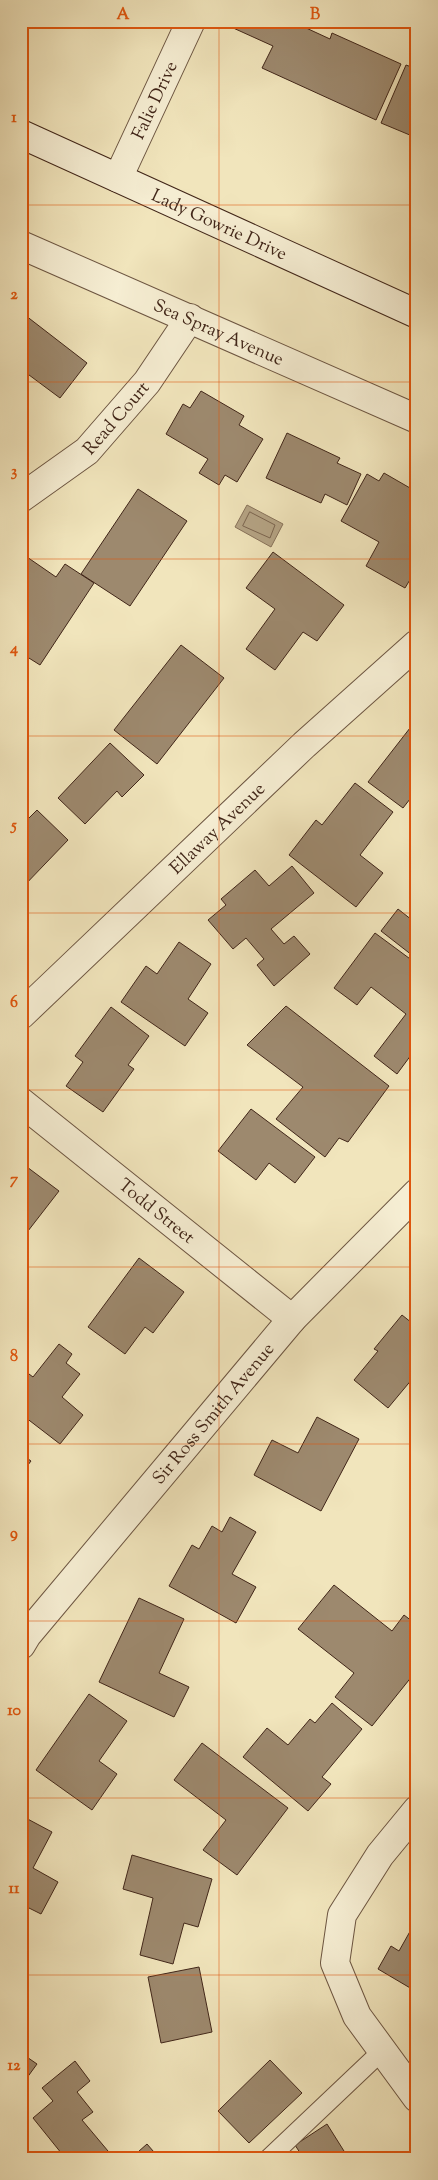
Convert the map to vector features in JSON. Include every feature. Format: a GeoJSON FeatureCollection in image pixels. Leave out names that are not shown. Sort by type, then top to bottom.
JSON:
{"type":"FeatureCollection","features":[{"type":"Feature","properties":{"kind":"street","name":"Falie Drive"},"geometry":{"type":"LineString","coordinates":[[118,178],[191,21]]}},
{"type":"Feature","properties":{"kind":"street","name":"Lady Gowrie Drive"},"geometry":{"type":"LineString","coordinates":[[21,134],[417,314]]}},
{"type":"Feature","properties":{"kind":"street","name":"Sea Spray Avenue"},"geometry":{"type":"LineString","coordinates":[[21,245],[417,419]]}},
{"type":"Feature","properties":{"kind":"street","name":"Read Court"},"geometry":{"type":"LineString","coordinates":[[21,498],[87,451],[147,382],[190,318]]}},
{"type":"Feature","properties":{"kind":"street","name":"Ellaway Avenue"},"geometry":{"type":"LineString","coordinates":[[21,1015],[304,744],[417,644]]}},
{"type":"Feature","properties":{"kind":"street","name":"Todd Street"},"geometry":{"type":"LineString","coordinates":[[21,1102],[292,1319]]}},
{"type":"Feature","properties":{"kind":"street","name":"Sir Ross Smith Avenue"},"geometry":{"type":"LineString","coordinates":[[21,1644],[292,1319],[417,1193]]}},
{"type":"Feature","properties":{"kind":"street"},"geometry":{"type":"LineString","coordinates":[[417,1810],[380,1855],[342,1915],[335,1963],[357,2016],[417,2098]]}},
{"type":"Feature","properties":{"kind":"lane"},"geometry":{"type":"LineString","coordinates":[[268,2159],[383,2050]]}},
{"type":"Feature","properties":{"kind":"water"},"geometry":{"type":"Polygon","coordinates":[[[247,505],[283,524],[271,547],[235,527],[247,505]]]}},
{"type":"Feature","properties":{"kind":"building"},"geometry":{"type":"Polygon","coordinates":[[[233,21],[291,21],[330,39],[332,33],[401,64],[376,120],[262,68],[273,46],[231,27],[233,21]]]}},
{"type":"Feature","properties":{"kind":"building"},"geometry":{"type":"Polygon","coordinates":[[[406,65],[417,69],[417,138],[381,123],[406,65]]]}},
{"type":"Feature","properties":{"kind":"building"},"geometry":{"type":"Polygon","coordinates":[[[21,312],[87,363],[60,398],[21,369],[21,312]]]}},
{"type":"Feature","properties":{"kind":"building"},"geometry":{"type":"Polygon","coordinates":[[[201,391],[244,416],[239,425],[263,439],[237,482],[225,475],[219,485],[199,473],[208,459],[166,434],[183,404],[190,408],[201,391]]]}},
{"type":"Feature","properties":{"kind":"building"},"geometry":{"type":"Polygon","coordinates":[[[287,433],[340,458],[337,463],[361,474],[347,505],[325,494],[321,503],[266,478],[287,433]]]}},
{"type":"Feature","properties":{"kind":"building"},"geometry":{"type":"Polygon","coordinates":[[[384,473],[410,488],[417,480],[417,568],[405,588],[366,566],[379,542],[341,521],[367,474],[379,481],[384,473]]]}},
{"type":"Feature","properties":{"kind":"building"},"geometry":{"type":"Polygon","coordinates":[[[138,489],[187,521],[130,606],[81,574],[138,489]]]}},
{"type":"Feature","properties":{"kind":"building"},"geometry":{"type":"Polygon","coordinates":[[[273,552],[344,605],[317,641],[303,632],[275,670],[246,649],[275,609],[246,588],[273,552]]]}},
{"type":"Feature","properties":{"kind":"building"},"geometry":{"type":"Polygon","coordinates":[[[27,557],[56,577],[65,564],[94,583],[40,665],[21,653],[21,566],[27,557]]]}},
{"type":"Feature","properties":{"kind":"building"},"geometry":{"type":"Polygon","coordinates":[[[181,645],[224,678],[157,764],[114,730],[181,645]]]}},
{"type":"Feature","properties":{"kind":"building"},"geometry":{"type":"Polygon","coordinates":[[[417,719],[417,790],[403,808],[368,782],[417,719]]]}},
{"type":"Feature","properties":{"kind":"building"},"geometry":{"type":"Polygon","coordinates":[[[110,743],[144,775],[122,797],[117,791],[85,824],[58,798],[110,743]]]}},
{"type":"Feature","properties":{"kind":"building"},"geometry":{"type":"Polygon","coordinates":[[[355,783],[393,812],[360,855],[383,873],[356,907],[289,855],[316,820],[322,825],[355,783]]]}},
{"type":"Feature","properties":{"kind":"building"},"geometry":{"type":"Polygon","coordinates":[[[37,810],[68,840],[21,889],[21,826],[37,810]]]}},
{"type":"Feature","properties":{"kind":"building"},"geometry":{"type":"Polygon","coordinates":[[[292,866],[314,893],[271,929],[284,944],[294,936],[310,954],[274,986],[257,965],[264,959],[246,938],[233,949],[208,920],[226,905],[221,899],[255,870],[269,886],[292,866]]]}},
{"type":"Feature","properties":{"kind":"building"},"geometry":{"type":"Polygon","coordinates":[[[398,909],[417,924],[417,959],[381,931],[398,909]]]}},
{"type":"Feature","properties":{"kind":"building"},"geometry":{"type":"Polygon","coordinates":[[[375,933],[417,964],[417,1047],[397,1074],[374,1056],[406,1014],[371,987],[357,1005],[334,988],[375,933]]]}},
{"type":"Feature","properties":{"kind":"building"},"geometry":{"type":"Polygon","coordinates":[[[179,942],[211,964],[188,999],[208,1013],[185,1046],[121,1002],[146,966],[157,974],[179,942]]]}},
{"type":"Feature","properties":{"kind":"building"},"geometry":{"type":"Polygon","coordinates":[[[286,1006],[389,1086],[348,1142],[339,1138],[325,1157],[276,1119],[303,1087],[247,1045],[286,1006]]]}},
{"type":"Feature","properties":{"kind":"building"},"geometry":{"type":"Polygon","coordinates":[[[111,1007],[149,1036],[128,1065],[134,1069],[103,1112],[66,1086],[83,1062],[75,1056],[111,1007]]]}},
{"type":"Feature","properties":{"kind":"building"},"geometry":{"type":"Polygon","coordinates":[[[251,1109],[315,1157],[295,1183],[269,1163],[256,1180],[218,1151],[251,1109]]]}},
{"type":"Feature","properties":{"kind":"building"},"geometry":{"type":"Polygon","coordinates":[[[27,1167],[59,1191],[21,1240],[21,1175],[27,1167]]]}},
{"type":"Feature","properties":{"kind":"building"},"geometry":{"type":"Polygon","coordinates":[[[139,1258],[184,1292],[153,1333],[145,1327],[125,1354],[88,1327],[139,1258]]]}},
{"type":"Feature","properties":{"kind":"building"},"geometry":{"type":"Polygon","coordinates":[[[402,1315],[417,1327],[417,1381],[413,1378],[388,1408],[354,1380],[378,1351],[374,1349],[402,1315]]]}},
{"type":"Feature","properties":{"kind":"building"},"geometry":{"type":"Polygon","coordinates":[[[59,1344],[72,1354],[66,1363],[80,1374],[62,1397],[83,1415],[60,1444],[21,1414],[21,1368],[33,1377],[59,1344]]]}},
{"type":"Feature","properties":{"kind":"building"},"geometry":{"type":"Polygon","coordinates":[[[317,1417],[359,1439],[321,1511],[254,1475],[272,1440],[298,1453],[317,1417]]]}},
{"type":"Feature","properties":{"kind":"building"},"geometry":{"type":"Polygon","coordinates":[[[21,1454],[31,1461],[21,1474],[21,1454]]]}},
{"type":"Feature","properties":{"kind":"building"},"geometry":{"type":"Polygon","coordinates":[[[230,1517],[256,1532],[232,1574],[256,1587],[236,1623],[169,1586],[192,1545],[199,1549],[212,1526],[222,1532],[230,1517]]]}},
{"type":"Feature","properties":{"kind":"building"},"geometry":{"type":"Polygon","coordinates":[[[334,1585],[392,1631],[404,1615],[417,1625],[417,1670],[372,1726],[335,1697],[354,1673],[298,1629],[334,1585]]]}},
{"type":"Feature","properties":{"kind":"building"},"geometry":{"type":"Polygon","coordinates":[[[139,1598],[184,1619],[159,1673],[189,1687],[174,1717],[99,1682],[139,1598]]]}},
{"type":"Feature","properties":{"kind":"building"},"geometry":{"type":"Polygon","coordinates":[[[89,1694],[127,1721],[99,1761],[117,1774],[92,1810],[36,1770],[89,1694]]]}},
{"type":"Feature","properties":{"kind":"building"},"geometry":{"type":"Polygon","coordinates":[[[332,1703],[362,1729],[322,1777],[331,1784],[308,1811],[243,1757],[267,1728],[288,1745],[310,1719],[315,1723],[332,1703]]]}},
{"type":"Feature","properties":{"kind":"building"},"geometry":{"type":"Polygon","coordinates":[[[202,1743],[288,1808],[237,1875],[203,1850],[226,1820],[174,1780],[202,1743]]]}},
{"type":"Feature","properties":{"kind":"building"},"geometry":{"type":"Polygon","coordinates":[[[22,1816],[52,1832],[33,1868],[58,1882],[41,1914],[21,1904],[22,1816]]]}},
{"type":"Feature","properties":{"kind":"building"},"geometry":{"type":"Polygon","coordinates":[[[132,1855],[212,1879],[198,1927],[184,1923],[173,1964],[140,1955],[153,1898],[123,1889],[132,1855]]]}},
{"type":"Feature","properties":{"kind":"building"},"geometry":{"type":"Polygon","coordinates":[[[417,1919],[417,1992],[378,1969],[391,1946],[399,1951],[417,1919]]]}},
{"type":"Feature","properties":{"kind":"building"},"geometry":{"type":"Polygon","coordinates":[[[199,1967],[212,2032],[161,2043],[148,1977],[199,1967]]]}},
{"type":"Feature","properties":{"kind":"building"},"geometry":{"type":"Polygon","coordinates":[[[21,2053],[37,2064],[21,2086],[21,2053]]]}},
{"type":"Feature","properties":{"kind":"building"},"geometry":{"type":"Polygon","coordinates":[[[270,2060],[302,2093],[249,2143],[218,2111],[270,2060]]]}},
{"type":"Feature","properties":{"kind":"building"},"geometry":{"type":"Polygon","coordinates":[[[75,2061],[90,2081],[77,2092],[93,2112],[82,2120],[108,2151],[98,2159],[66,2159],[33,2118],[53,2101],[42,2088],[75,2061]]]}},
{"type":"Feature","properties":{"kind":"building"},"geometry":{"type":"Polygon","coordinates":[[[327,2124],[349,2159],[304,2159],[295,2145],[327,2124]]]}},
{"type":"Feature","properties":{"kind":"building"},"geometry":{"type":"Polygon","coordinates":[[[147,2144],[160,2159],[130,2159],[147,2144]]]}}]}
